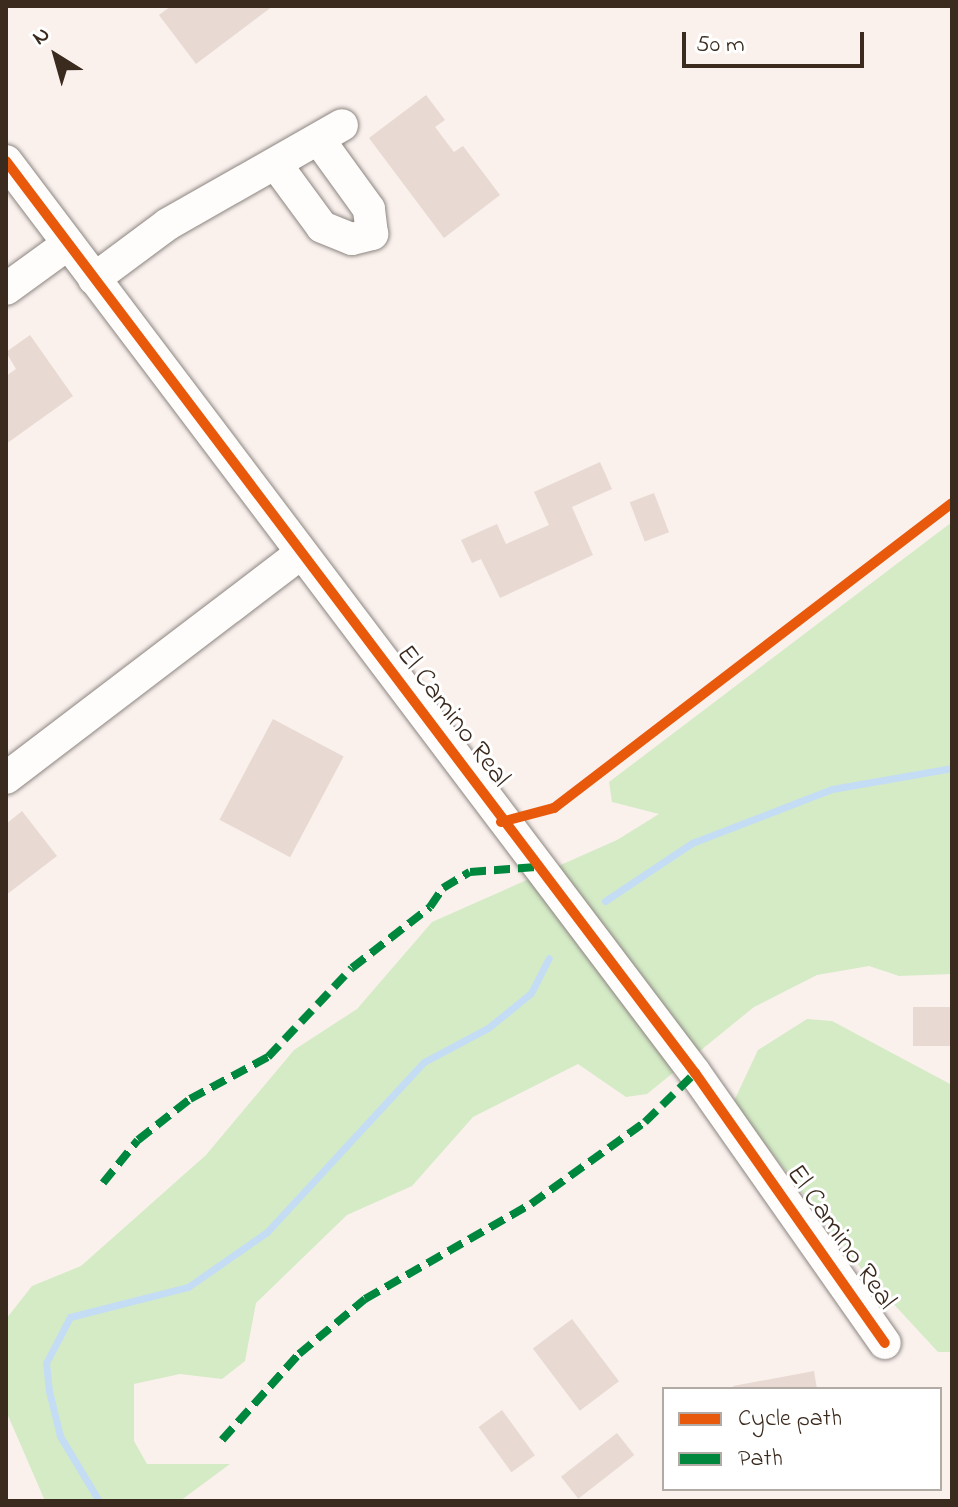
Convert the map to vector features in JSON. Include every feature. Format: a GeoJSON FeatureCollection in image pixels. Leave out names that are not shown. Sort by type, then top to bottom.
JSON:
{"type":"FeatureCollection","features":[{"type":"Feature","properties":{"kind":"street"},"geometry":{"type":"LineString","coordinates":[[94,279],[168,224],[278,167],[330,132],[369,209],[372,234],[352,239],[322,227],[278,167]]}},
{"type":"Feature","properties":{"kind":"street","name":"El Camino Real"},"geometry":{"type":"LineString","coordinates":[[6,161],[695,1073],[885,1343]]}},
{"type":"Feature","properties":{"kind":"street"},"geometry":{"type":"LineString","coordinates":[[6,289],[68,244]]}},
{"type":"Feature","properties":{"kind":"street"},"geometry":{"type":"LineString","coordinates":[[6,778],[300,554]]}},
{"type":"Feature","properties":{"kind":"green space"},"geometry":{"type":"Polygon","coordinates":[[[952,522],[952,974],[899,976],[869,966],[817,975],[754,1007],[647,1094],[626,1097],[578,1064],[473,1117],[412,1186],[347,1215],[256,1303],[245,1361],[222,1379],[180,1374],[134,1384],[134,1441],[147,1464],[230,1464],[180,1501],[45,1501],[6,1411],[6,1319],[32,1286],[81,1266],[206,1155],[294,1050],[357,1009],[432,922],[617,840],[659,814],[612,802],[609,782],[952,522]]]}},
{"type":"Feature","properties":{"kind":"green space"},"geometry":{"type":"Polygon","coordinates":[[[807,1019],[832,1021],[952,1085],[952,1352],[938,1352],[863,1271],[733,1103],[758,1050],[807,1019]]]}},
{"type":"Feature","properties":{"kind":"building"},"geometry":{"type":"Polygon","coordinates":[[[171,6],[273,6],[196,64],[159,15],[171,6]]]}},
{"type":"Feature","properties":{"kind":"building"},"geometry":{"type":"Polygon","coordinates":[[[426,95],[445,120],[435,127],[454,152],[463,146],[500,195],[444,238],[369,138],[426,95]]]}},
{"type":"Feature","properties":{"kind":"building"},"geometry":{"type":"Polygon","coordinates":[[[30,335],[73,396],[6,444],[6,376],[16,369],[6,352],[30,335]]]}},
{"type":"Feature","properties":{"kind":"building"},"geometry":{"type":"Polygon","coordinates":[[[600,462],[612,489],[572,507],[593,555],[500,598],[481,559],[472,563],[461,540],[497,524],[506,544],[549,525],[534,492],[600,462]]]}},
{"type":"Feature","properties":{"kind":"building"},"geometry":{"type":"Polygon","coordinates":[[[654,493],[669,532],[645,542],[630,502],[654,493]]]}},
{"type":"Feature","properties":{"kind":"building"},"geometry":{"type":"Polygon","coordinates":[[[273,719],[344,757],[290,857],[219,820],[273,719]]]}},
{"type":"Feature","properties":{"kind":"building"},"geometry":{"type":"Polygon","coordinates":[[[22,811],[57,856],[6,895],[6,824],[22,811]]]}},
{"type":"Feature","properties":{"kind":"building"},"geometry":{"type":"Polygon","coordinates":[[[913,1007],[952,1007],[952,1046],[913,1046],[913,1007]]]}},
{"type":"Feature","properties":{"kind":"building"},"geometry":{"type":"Polygon","coordinates":[[[572,1319],[619,1381],[580,1411],[533,1348],[572,1319]]]}},
{"type":"Feature","properties":{"kind":"building"},"geometry":{"type":"Polygon","coordinates":[[[814,1371],[817,1387],[733,1387],[814,1371]]]}},
{"type":"Feature","properties":{"kind":"building"},"geometry":{"type":"Polygon","coordinates":[[[502,1410],[535,1455],[511,1472],[479,1427],[502,1410]]]}},
{"type":"Feature","properties":{"kind":"building"},"geometry":{"type":"Polygon","coordinates":[[[617,1433],[634,1455],[578,1499],[561,1477],[617,1433]]]}},
{"type":"Feature","properties":{"kind":"waterway"},"geometry":{"type":"LineString","coordinates":[[605,901],[692,843],[832,789],[952,768]]}},
{"type":"Feature","properties":{"kind":"waterway"},"geometry":{"type":"LineString","coordinates":[[99,1501],[60,1436],[49,1391],[46,1363],[70,1317],[188,1287],[267,1232],[424,1062],[488,1028],[531,993],[549,958]]}},
{"type":"Feature","properties":{"kind":"marked path"},"geometry":{"type":"LineString","coordinates":[[103,1183],[138,1140],[190,1099],[268,1057],[352,968],[430,907],[443,888],[470,872],[536,867]]}},
{"type":"Feature","properties":{"kind":"marked path"},"geometry":{"type":"LineString","coordinates":[[222,1440],[299,1354],[365,1299],[531,1204],[645,1122],[695,1073]]}},
{"type":"Feature","properties":{"kind":"cycle path"},"geometry":{"type":"LineString","coordinates":[[6,161],[695,1073],[885,1343]]}},
{"type":"Feature","properties":{"kind":"cycle path"},"geometry":{"type":"LineString","coordinates":[[501,822],[554,808],[952,503]]}}]}
